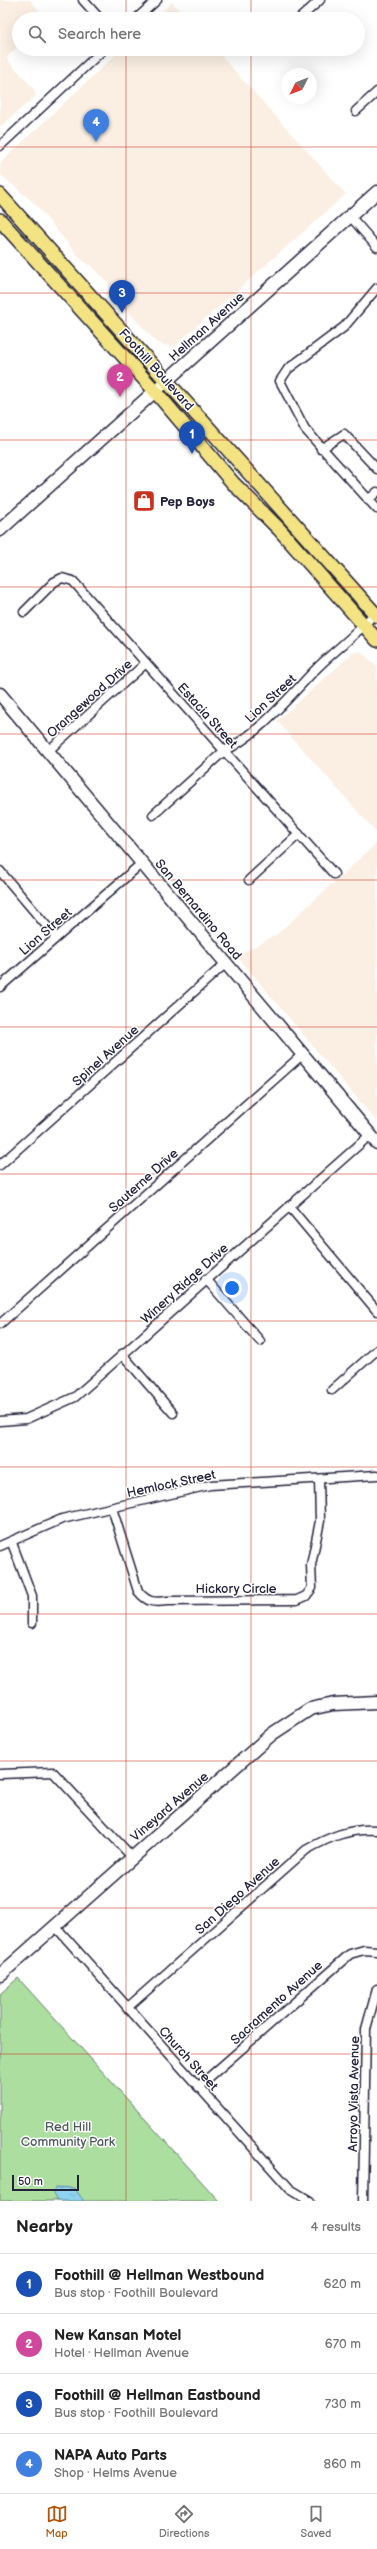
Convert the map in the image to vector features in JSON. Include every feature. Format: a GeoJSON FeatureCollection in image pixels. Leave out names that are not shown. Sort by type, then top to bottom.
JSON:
{"type":"FeatureCollection","features":[{"type":"Feature","properties":{"kind":"main road","name":"Foothill Boulevard"},"geometry":{"type":"LineString","coordinates":[[0,195],[376,614]]}},
{"type":"Feature","properties":{"kind":"main road","name":"Foothill Boulevard"},"geometry":{"type":"LineString","coordinates":[[0,220],[155,391],[233,483],[279,529],[377,640]]}},
{"type":"Feature","properties":{"kind":"street"},"geometry":{"type":"LineString","coordinates":[[84,0],[94,12]]}},
{"type":"Feature","properties":{"kind":"street"},"geometry":{"type":"LineString","coordinates":[[144,12],[157,0]]}},
{"type":"Feature","properties":{"kind":"street"},"geometry":{"type":"LineString","coordinates":[[307,12],[320,0]]}},
{"type":"Feature","properties":{"kind":"street"},"geometry":{"type":"LineString","coordinates":[[0,146],[96,56]]}},
{"type":"Feature","properties":{"kind":"street"},"geometry":{"type":"LineString","coordinates":[[356,111],[377,92]]}},
{"type":"Feature","properties":{"kind":"street","name":"Hellman Avenue"},"geometry":{"type":"LineString","coordinates":[[0,530],[377,192]]}},
{"type":"Feature","properties":{"kind":"street"},"geometry":{"type":"LineString","coordinates":[[350,216],[377,247]]}},
{"type":"Feature","properties":{"kind":"street"},"geometry":{"type":"LineString","coordinates":[[377,288],[344,327],[288,369],[280,382],[305,429],[321,449],[377,509]]}},
{"type":"Feature","properties":{"kind":"street"},"geometry":{"type":"LineString","coordinates":[[321,449],[344,434],[377,470]]}},
{"type":"Feature","properties":{"kind":"street"},"geometry":{"type":"LineString","coordinates":[[368,500],[377,492]]}},
{"type":"Feature","properties":{"kind":"street","name":"Estacia Street"},"geometry":{"type":"LineString","coordinates":[[24,612],[54,582],[62,578],[73,581],[334,874]]}},
{"type":"Feature","properties":{"kind":"street","name":"Lion Street"},"geometry":{"type":"LineString","coordinates":[[153,814],[224,751],[237,745],[298,690],[315,670],[376,614]]}},
{"type":"Feature","properties":{"kind":"street","name":"Orangewood Drive"},"geometry":{"type":"LineString","coordinates":[[48,751],[146,663]]}},
{"type":"Feature","properties":{"kind":"street","name":"San Bernardino Road"},"geometry":{"type":"LineString","coordinates":[[0,694],[374,1139]]}},
{"type":"Feature","properties":{"kind":"street"},"geometry":{"type":"LineString","coordinates":[[249,880],[299,834]]}},
{"type":"Feature","properties":{"kind":"street","name":"Lion Street"},"geometry":{"type":"LineString","coordinates":[[0,987],[142,863]]}},
{"type":"Feature","properties":{"kind":"street"},"geometry":{"type":"LineString","coordinates":[[0,871],[56,937]]}},
{"type":"Feature","properties":{"kind":"street","name":"Spinel Avenue"},"geometry":{"type":"LineString","coordinates":[[0,1165],[226,963]]}},
{"type":"Feature","properties":{"kind":"street","name":"Sauterne Drive"},"geometry":{"type":"LineString","coordinates":[[0,1324],[303,1054]]}},
{"type":"Feature","properties":{"kind":"street","name":"Winery Ridge Drive"},"geometry":{"type":"LineString","coordinates":[[0,1421],[26,1419],[75,1397],[289,1206],[374,1139]]}},
{"type":"Feature","properties":{"kind":"street"},"geometry":{"type":"LineString","coordinates":[[289,1206],[377,1311]]}},
{"type":"Feature","properties":{"kind":"street"},"geometry":{"type":"LineString","coordinates":[[206,1279],[260,1341]]}},
{"type":"Feature","properties":{"kind":"street"},"geometry":{"type":"LineString","coordinates":[[332,1390],[377,1350]]}},
{"type":"Feature","properties":{"kind":"street"},"geometry":{"type":"LineString","coordinates":[[122,1354],[173,1413]]}},
{"type":"Feature","properties":{"kind":"street","name":"Hemlock Street"},"geometry":{"type":"LineString","coordinates":[[0,1546],[12,1543],[62,1519],[210,1485],[377,1475]]}},
{"type":"Feature","properties":{"kind":"street","name":"Hickory Circle"},"geometry":{"type":"LineString","coordinates":[[112,1508],[138,1591],[144,1599],[153,1603],[167,1601],[297,1600],[306,1596],[312,1588],[311,1565],[320,1520],[319,1479]]}},
{"type":"Feature","properties":{"kind":"street"},"geometry":{"type":"LineString","coordinates":[[12,1543],[32,1596],[32,1624]]}},
{"type":"Feature","properties":{"kind":"street","name":"Vineyard Avenue"},"geometry":{"type":"LineString","coordinates":[[0,1974],[272,1734],[310,1709],[332,1704],[377,1702]]}},
{"type":"Feature","properties":{"kind":"street"},"geometry":{"type":"LineString","coordinates":[[0,1774],[53,1772],[132,1858]]}},
{"type":"Feature","properties":{"kind":"street","name":"San Diego Avenue"},"geometry":{"type":"LineString","coordinates":[[127,2008],[306,1850],[334,1834],[365,1829],[377,1830]]}},
{"type":"Feature","properties":{"kind":"street","name":"Church Street"},"geometry":{"type":"LineString","coordinates":[[54,1926],[290,2189],[310,2201]]}},
{"type":"Feature","properties":{"kind":"street","name":"Sacramento Avenue"},"geometry":{"type":"LineString","coordinates":[[198,2087],[350,1954],[364,1950],[377,1951]]}},
{"type":"Feature","properties":{"kind":"street","name":"Arroyo Vista Avenue"},"geometry":{"type":"LineString","coordinates":[[363,2201],[366,2029],[377,1989]]}},
{"type":"Feature","properties":{"kind":"shaded area"},"geometry":{"type":"Polygon","coordinates":[[[0,0],[30,0],[40,12],[12,12],[12,52],[6,58],[33,88],[36,96],[0,127],[0,0]]]}},
{"type":"Feature","properties":{"kind":"shaded area"},"geometry":{"type":"Polygon","coordinates":[[[172,2],[181,12],[162,12],[172,2]]]}},
{"type":"Feature","properties":{"kind":"shaded area"},"geometry":{"type":"Polygon","coordinates":[[[115,56],[221,56],[346,194],[173,347],[157,343],[110,292],[108,283],[91,265],[88,265],[79,257],[34,203],[0,174],[0,163],[115,56]]]}},
{"type":"Feature","properties":{"kind":"shaded area"},"geometry":{"type":"Polygon","coordinates":[[[360,651],[377,666],[377,833],[277,721],[353,653],[360,651]]]}},
{"type":"Feature","properties":{"kind":"shaded area"},"geometry":{"type":"Polygon","coordinates":[[[377,843],[377,1122],[237,956],[276,935],[377,843]]]}},
{"type":"Feature","properties":{"kind":"green space","name":"Red Hill Community Park"},"geometry":{"type":"Polygon","coordinates":[[[18,1978],[219,2201],[0,2201],[0,1994],[18,1978]]]}},
{"type":"Feature","properties":{"kind":"water"},"geometry":{"type":"Polygon","coordinates":[[[55,2187],[74,2188],[84,2201],[57,2201],[53,2194],[55,2187]]]}},
{"type":"Feature","properties":{"kind":"place","name":"NAPA Auto Parts"},"geometry":{"type":"Point","coordinates":[96,142]}},
{"type":"Feature","properties":{"kind":"place","name":"Foothill @ Hellman Eastbound"},"geometry":{"type":"Point","coordinates":[122,313]}},
{"type":"Feature","properties":{"kind":"place","name":"New Kansan Motel"},"geometry":{"type":"Point","coordinates":[120,397]}},
{"type":"Feature","properties":{"kind":"place","name":"Foothill @ Hellman Westbound"},"geometry":{"type":"Point","coordinates":[192,454]}},
{"type":"Feature","properties":{"kind":"place","name":"Pep Boys"},"geometry":{"type":"Point","coordinates":[144,501]}}]}
